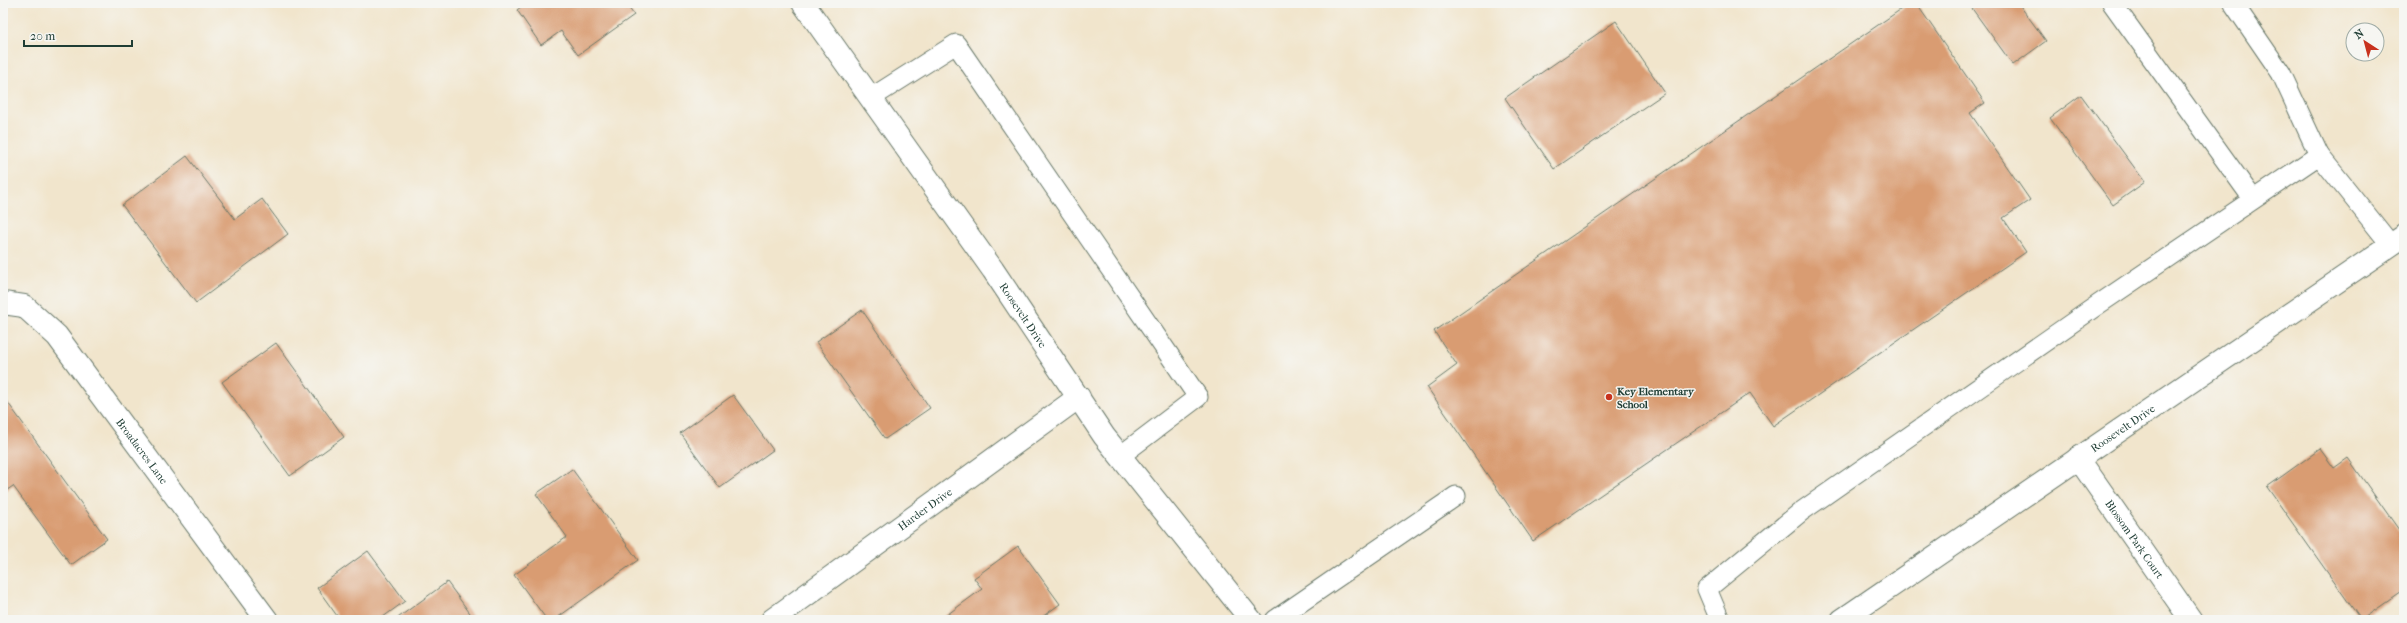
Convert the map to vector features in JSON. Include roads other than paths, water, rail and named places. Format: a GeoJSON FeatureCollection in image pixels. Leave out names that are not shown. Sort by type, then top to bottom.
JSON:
{"type":"FeatureCollection","features":[{"type":"Feature","properties":{"kind":"street","name":"Roosevelt Drive"},"geometry":{"type":"LineString","coordinates":[[803,3],[993,270],[1104,436],[1252,620]]}},
{"type":"Feature","properties":{"kind":"street","name":"Roosevelt Drive"},"geometry":{"type":"LineString","coordinates":[[1854,616],[2078,458],[2397,241]]}},
{"type":"Feature","properties":{"kind":"street","name":"Broadacres Lane"},"geometry":{"type":"LineString","coordinates":[[3,303],[24,306],[57,336],[267,620]]}},
{"type":"Feature","properties":{"kind":"street","name":"Harder Drive"},"geometry":{"type":"LineString","coordinates":[[772,620],[1079,397]]}},
{"type":"Feature","properties":{"kind":"street","name":"Blossom Park Court"},"geometry":{"type":"LineString","coordinates":[[2078,458],[2191,620]]}},
{"type":"Feature","properties":{"kind":"lane"},"geometry":{"type":"LineString","coordinates":[[2112,3],[2254,199]]}},
{"type":"Feature","properties":{"kind":"lane"},"geometry":{"type":"LineString","coordinates":[[2233,3],[2281,74],[2319,155],[2397,241]]}},
{"type":"Feature","properties":{"kind":"lane"},"geometry":{"type":"LineString","coordinates":[[871,98],[956,44],[1198,397],[1120,456]]}},
{"type":"Feature","properties":{"kind":"lane"},"geometry":{"type":"LineString","coordinates":[[1720,620],[1707,589],[1802,511],[2099,304],[2319,155]]}},
{"type":"Feature","properties":{"kind":"lane"},"geometry":{"type":"LineString","coordinates":[[1275,620],[1456,496]]}},
{"type":"Feature","properties":{"kind":"place","name":"Key Elementary School"},"geometry":{"type":"Point","coordinates":[1609,397]}}]}
